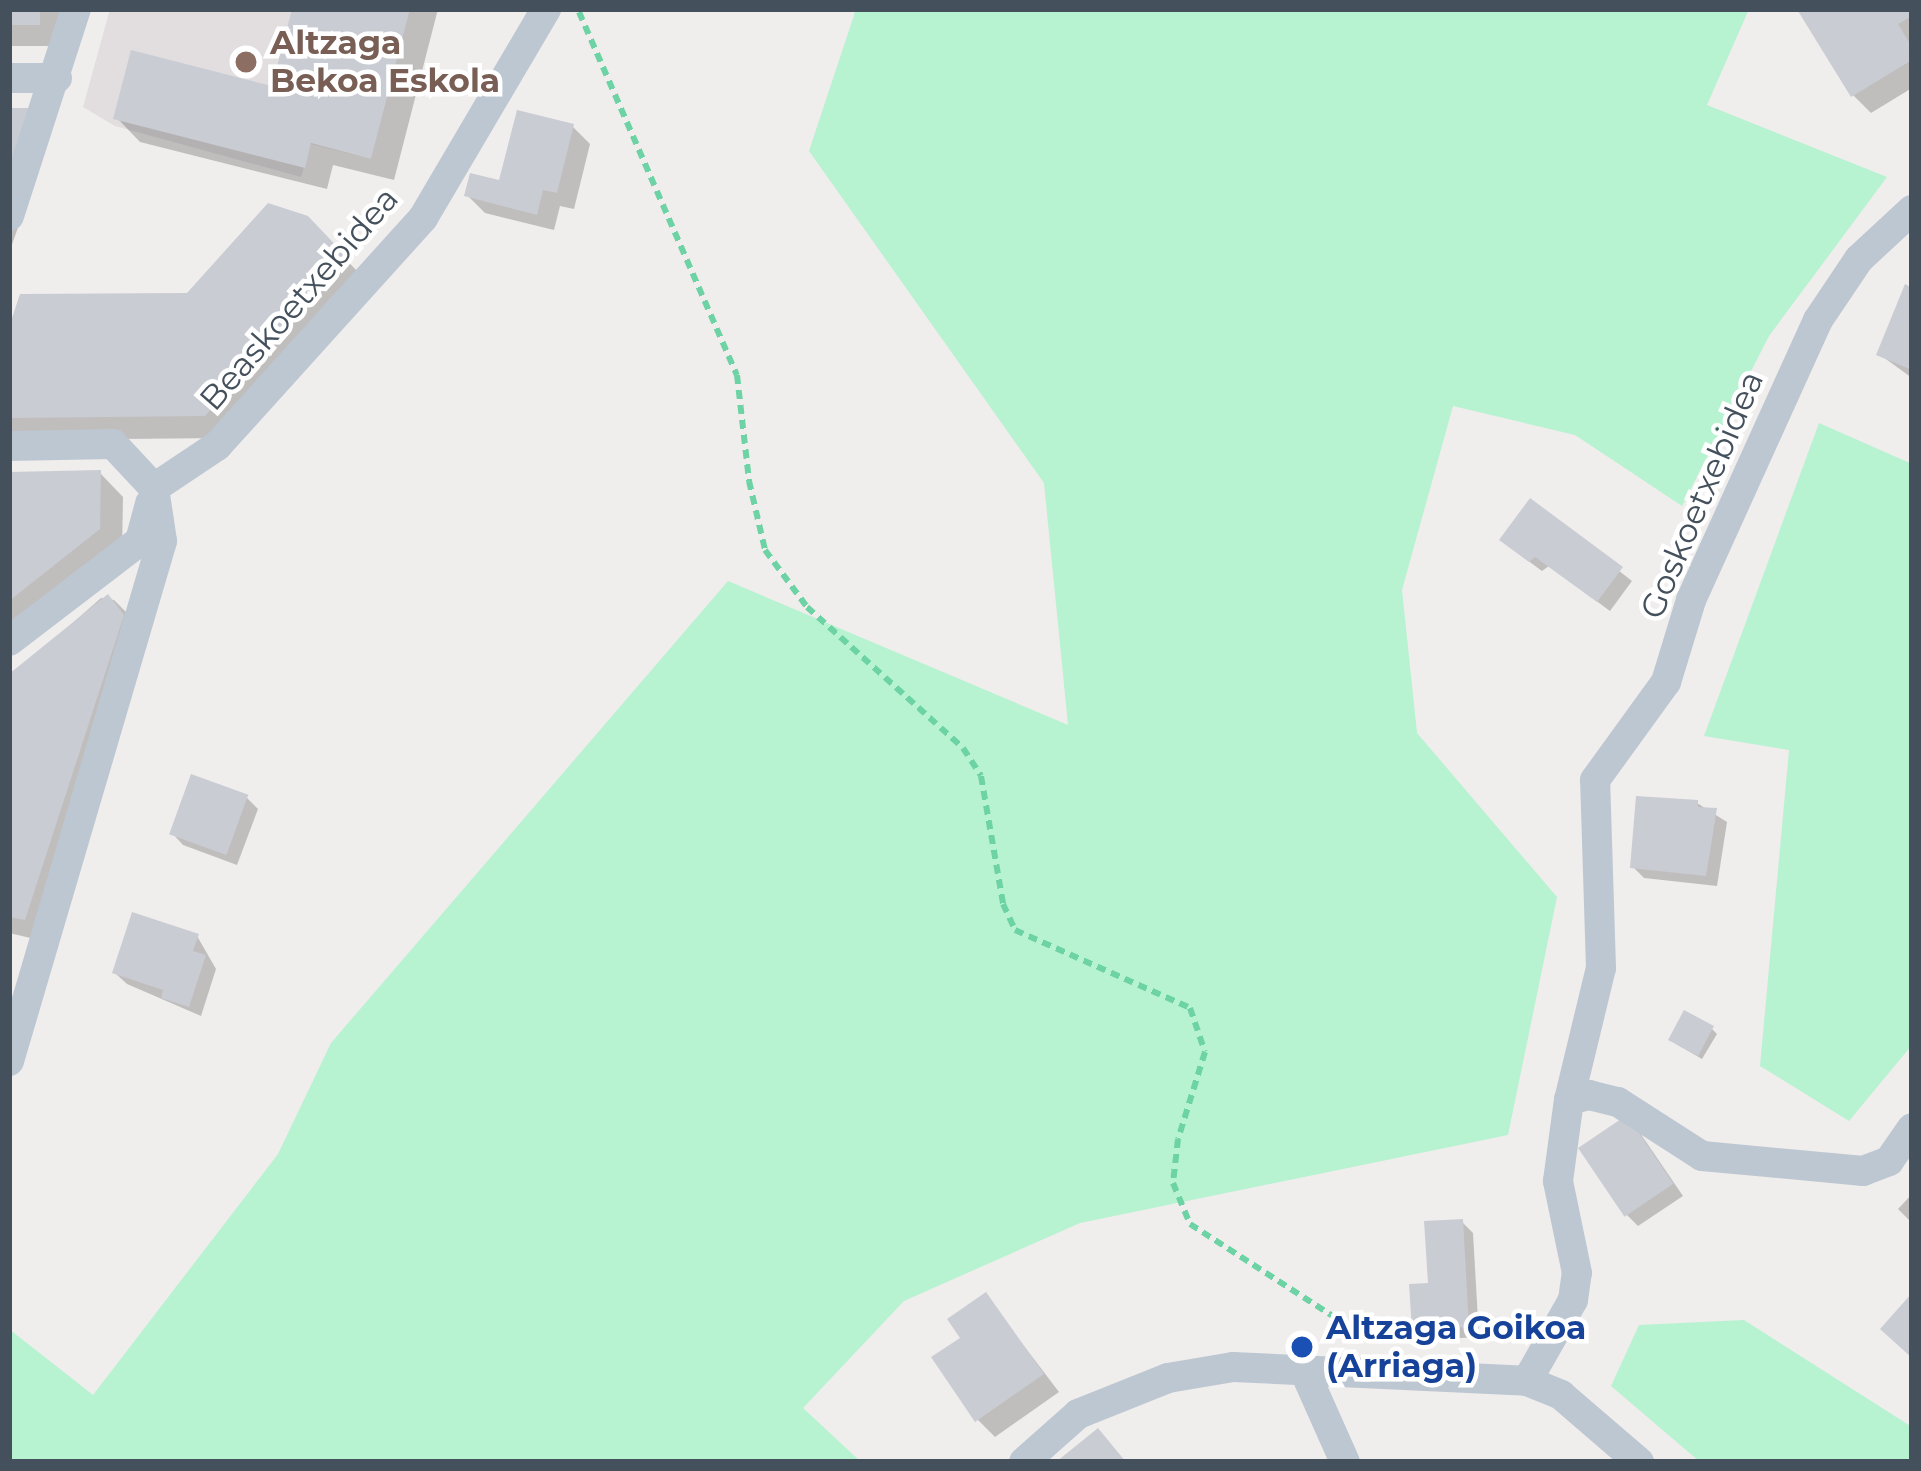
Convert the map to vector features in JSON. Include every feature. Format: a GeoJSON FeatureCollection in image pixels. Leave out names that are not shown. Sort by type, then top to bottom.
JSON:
{"type":"FeatureCollection","features":[{"type":"Feature","properties":{"kind":"street"},"geometry":{"type":"LineString","coordinates":[[9,216],[76,9]]}},
{"type":"Feature","properties":{"kind":"street","name":"Beaskoetxebidea"},"geometry":{"type":"LineString","coordinates":[[154,488],[217,446],[422,218],[547,9]]}},
{"type":"Feature","properties":{"kind":"street"},"geometry":{"type":"LineString","coordinates":[[9,78],[57,78]]}},
{"type":"Feature","properties":{"kind":"street","name":"Goskoetxebidea"},"geometry":{"type":"LineString","coordinates":[[1527,1381],[1573,1300],[1577,1273],[1558,1181],[1569,1100],[1601,968],[1595,780],[1666,682],[1691,600],[1818,320],[1858,259],[1912,210]]}},
{"type":"Feature","properties":{"kind":"street"},"geometry":{"type":"LineString","coordinates":[[9,446],[113,444],[154,488],[162,541],[9,1061]]}},
{"type":"Feature","properties":{"kind":"street"},"geometry":{"type":"LineString","coordinates":[[9,641],[140,541],[154,488]]}},
{"type":"Feature","properties":{"kind":"street"},"geometry":{"type":"LineString","coordinates":[[1569,1100],[1588,1095],[1618,1102],[1675,1144],[1702,1156],[1863,1171],[1889,1161],[1912,1128]]}},
{"type":"Feature","properties":{"kind":"street"},"geometry":{"type":"LineString","coordinates":[[1024,1462],[1078,1414],[1168,1378],[1233,1367],[1527,1381],[1561,1395],[1639,1462]]}},
{"type":"Feature","properties":{"kind":"street"},"geometry":{"type":"LineString","coordinates":[[1304,1370],[1345,1462]]}},
{"type":"Feature","properties":{"kind":"path"},"geometry":{"type":"LineString","coordinates":[[578,9],[737,375],[749,482],[765,550],[807,607],[963,748],[981,776],[1003,904],[1015,930],[1190,1007],[1205,1052],[1178,1139],[1173,1183],[1190,1224],[1356,1331],[1364,1373]]}},
{"type":"Feature","properties":{"kind":"shaded area","name":"Altzaga Bekoa Eskola"},"geometry":{"type":"Polygon","coordinates":[[[110,9],[410,9],[371,159],[311,144],[301,177],[115,126],[83,107],[110,9]]]}},
{"type":"Feature","properties":{"kind":"green space"},"geometry":{"type":"Polygon","coordinates":[[[856,9],[1749,9],[1707,105],[1887,177],[1769,336],[1682,506],[1575,435],[1453,406],[1402,590],[1417,733],[1557,897],[1508,1135],[1080,1223],[904,1301],[803,1408],[861,1462],[9,1462],[9,1329],[93,1395],[278,1154],[331,1043],[728,581],[1068,725],[1044,483],[809,151],[856,9]]]}},
{"type":"Feature","properties":{"kind":"green space"},"geometry":{"type":"Polygon","coordinates":[[[1819,423],[1912,464],[1912,1045],[1849,1121],[1760,1066],[1789,750],[1704,736],[1819,423]]]}},
{"type":"Feature","properties":{"kind":"green space"},"geometry":{"type":"Polygon","coordinates":[[[1744,1320],[1912,1427],[1912,1462],[1700,1462],[1611,1386],[1639,1325],[1744,1320]]]}},
{"type":"Feature","properties":{"kind":"building"},"geometry":{"type":"Polygon","coordinates":[[[9,9],[40,9],[40,25],[9,25],[9,9]]]}},
{"type":"Feature","properties":{"kind":"building","name":"Altzaga Bekoa Eskola"},"geometry":{"type":"Polygon","coordinates":[[[292,9],[410,9],[371,159],[311,143],[305,168],[113,119],[131,50],[272,86],[292,9]]]}},
{"type":"Feature","properties":{"kind":"building"},"geometry":{"type":"Polygon","coordinates":[[[1912,9],[1912,16],[1898,24],[1912,47],[1912,60],[1851,97],[1798,11],[1912,9]]]}},
{"type":"Feature","properties":{"kind":"building"},"geometry":{"type":"Polygon","coordinates":[[[9,108],[29,108],[10,164],[9,163],[9,108]]]}},
{"type":"Feature","properties":{"kind":"building"},"geometry":{"type":"Polygon","coordinates":[[[517,110],[574,124],[557,193],[543,190],[537,215],[464,196],[470,173],[499,180],[517,110]]]}},
{"type":"Feature","properties":{"kind":"building"},"geometry":{"type":"Polygon","coordinates":[[[268,203],[308,216],[346,256],[205,416],[9,418],[9,327],[20,294],[187,293],[268,203]]]}},
{"type":"Feature","properties":{"kind":"building"},"geometry":{"type":"Polygon","coordinates":[[[1905,284],[1912,288],[1912,370],[1876,355],[1905,284]]]}},
{"type":"Feature","properties":{"kind":"building"},"geometry":{"type":"Polygon","coordinates":[[[101,470],[100,529],[9,601],[9,472],[101,470]]]}},
{"type":"Feature","properties":{"kind":"building"},"geometry":{"type":"Polygon","coordinates":[[[1530,498],[1623,567],[1597,602],[1535,557],[1529,562],[1499,540],[1530,498]]]}},
{"type":"Feature","properties":{"kind":"building"},"geometry":{"type":"Polygon","coordinates":[[[108,594],[124,615],[25,920],[9,917],[9,674],[108,594]]]}},
{"type":"Feature","properties":{"kind":"building"},"geometry":{"type":"Polygon","coordinates":[[[191,774],[248,795],[226,855],[169,834],[191,774]]]}},
{"type":"Feature","properties":{"kind":"building"},"geometry":{"type":"Polygon","coordinates":[[[1636,796],[1698,800],[1698,807],[1717,808],[1706,876],[1630,868],[1636,796]]]}},
{"type":"Feature","properties":{"kind":"building"},"geometry":{"type":"Polygon","coordinates":[[[132,912],[199,934],[193,951],[206,955],[189,1007],[161,998],[163,990],[112,973],[132,912]]]}},
{"type":"Feature","properties":{"kind":"building"},"geometry":{"type":"Polygon","coordinates":[[[1684,1010],[1714,1026],[1698,1056],[1668,1040],[1684,1010]]]}},
{"type":"Feature","properties":{"kind":"building"},"geometry":{"type":"Polygon","coordinates":[[[1627,1115],[1673,1184],[1624,1217],[1578,1148],[1627,1115]]]}},
{"type":"Feature","properties":{"kind":"building"},"geometry":{"type":"Polygon","coordinates":[[[1463,1219],[1469,1327],[1412,1330],[1409,1284],[1428,1283],[1424,1221],[1463,1219]]]}},
{"type":"Feature","properties":{"kind":"building"},"geometry":{"type":"Polygon","coordinates":[[[986,1292],[1044,1374],[975,1422],[931,1357],[960,1338],[947,1319],[986,1292]]]}},
{"type":"Feature","properties":{"kind":"building"},"geometry":{"type":"Polygon","coordinates":[[[1912,1293],[1912,1358],[1880,1329],[1912,1293]]]}},
{"type":"Feature","properties":{"kind":"building"},"geometry":{"type":"Polygon","coordinates":[[[1098,1428],[1126,1462],[1056,1462],[1098,1428]]]}},
{"type":"Feature","properties":{"kind":"place","name":"Altzaga Bekoa Eskola"},"geometry":{"type":"Point","coordinates":[246,62]}},
{"type":"Feature","properties":{"kind":"place","name":"Altzaga Goikoa (Arriaga)"},"geometry":{"type":"Point","coordinates":[1302,1347]}}]}
